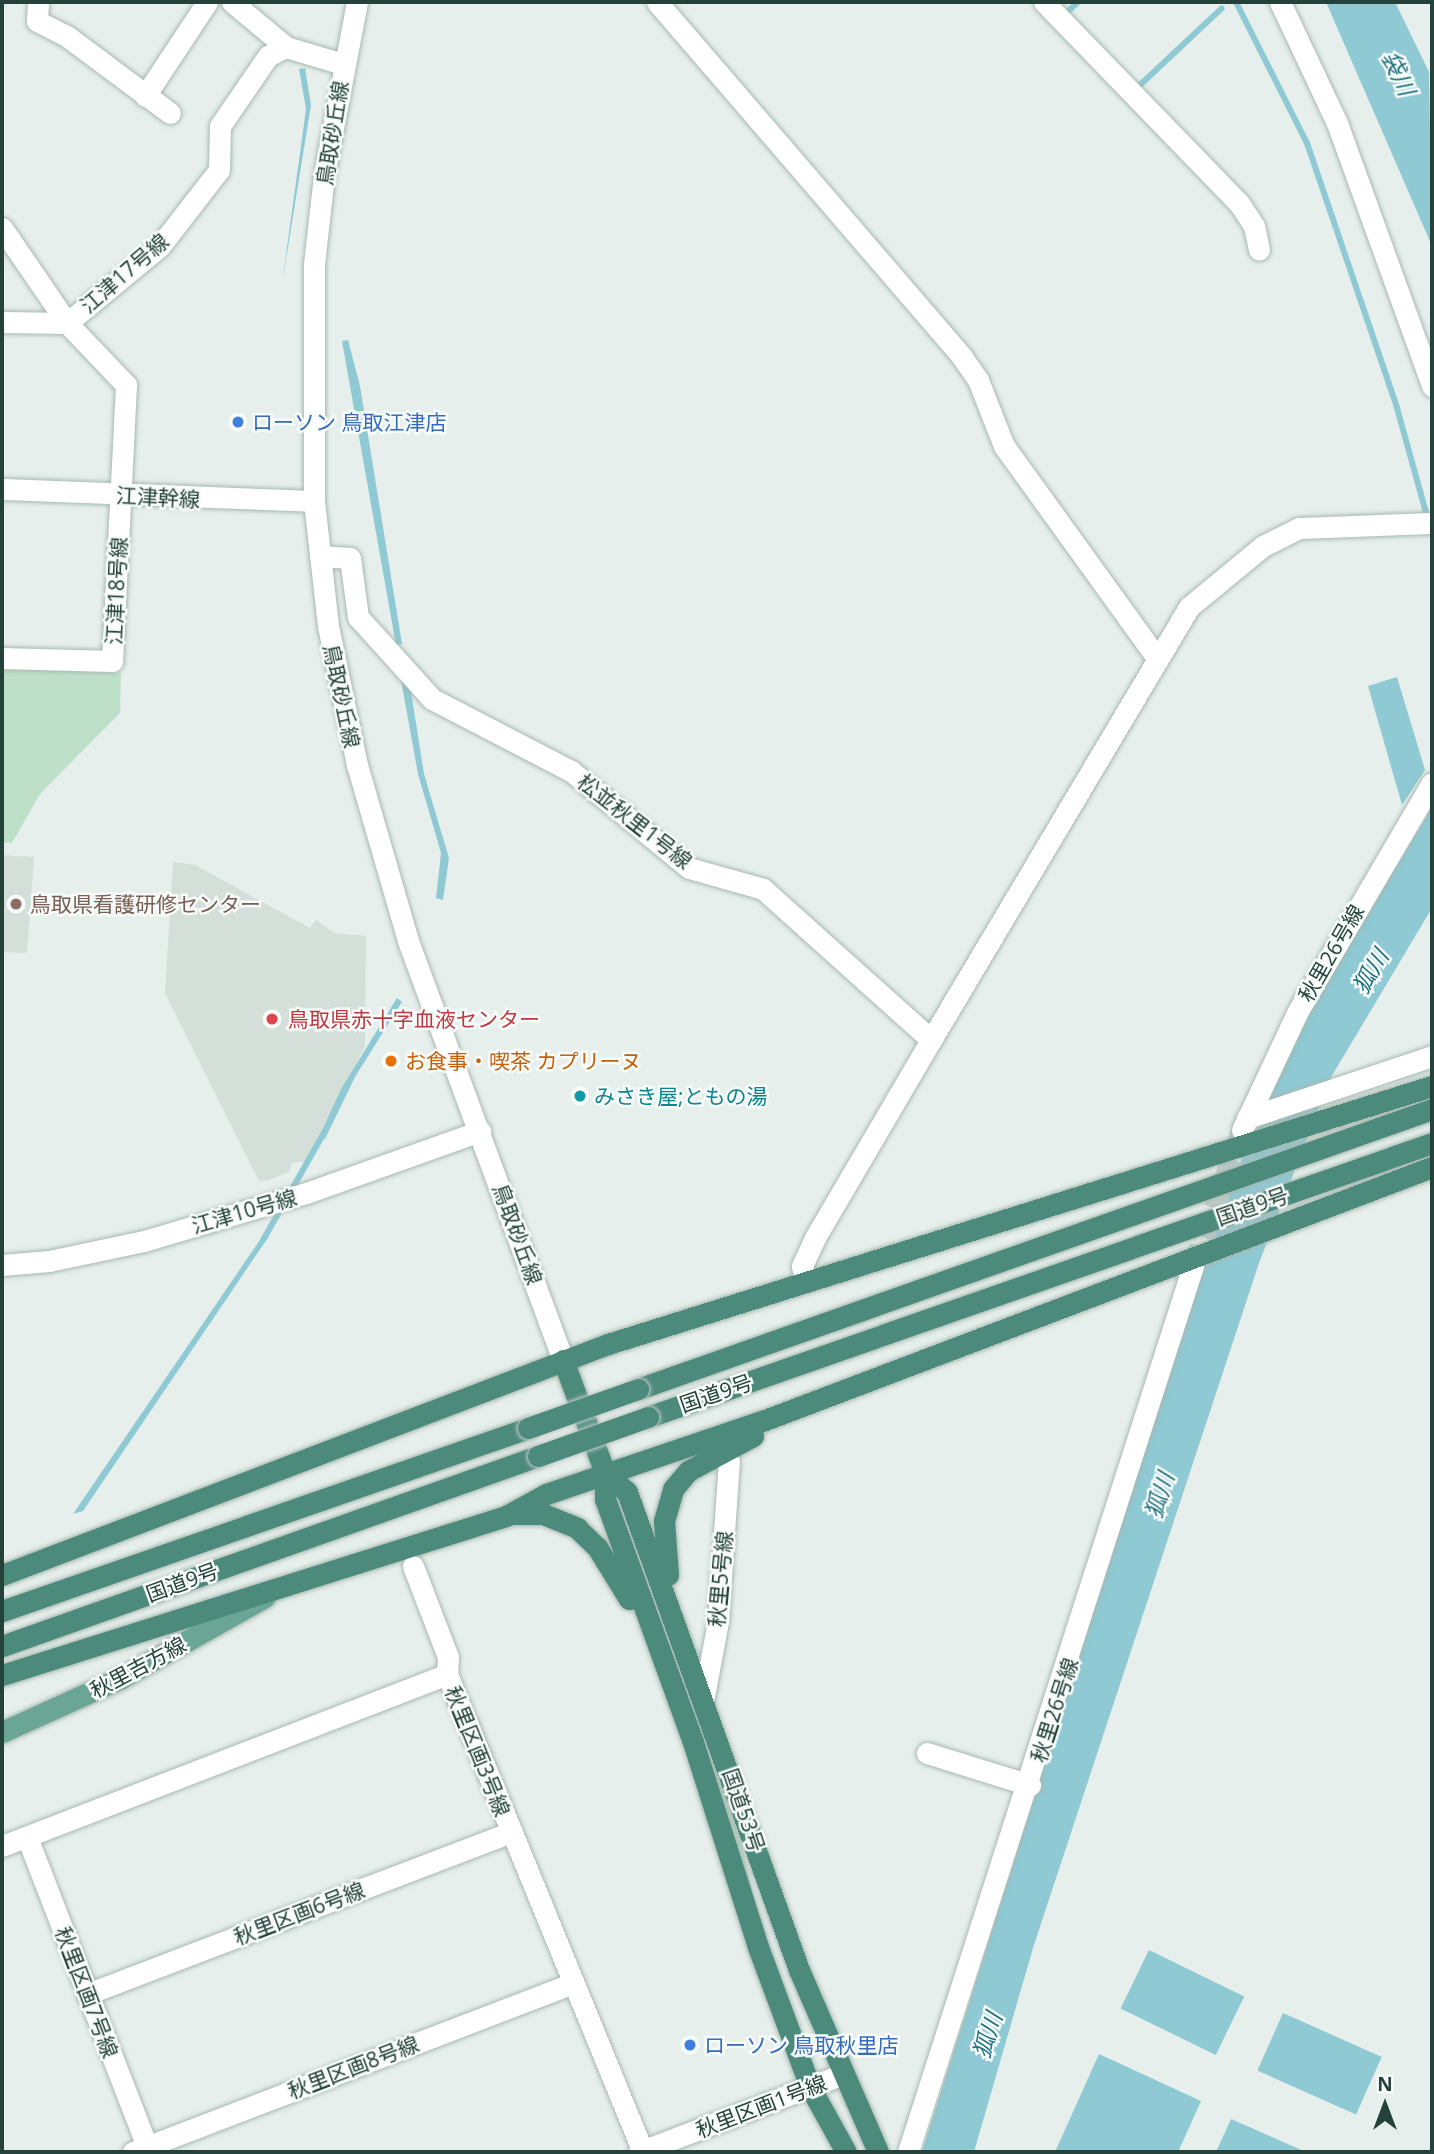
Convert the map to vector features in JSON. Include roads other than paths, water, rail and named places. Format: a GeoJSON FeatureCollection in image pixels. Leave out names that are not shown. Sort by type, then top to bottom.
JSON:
{"type":"FeatureCollection","features":[{"type":"Feature","properties":{"kind":"highway"},"geometry":{"type":"LineString","coordinates":[[2,1575],[563,1360],[806,1282],[1248,1126],[1327,1116],[1432,1086]]}},
{"type":"Feature","properties":{"kind":"highway","name":"国道9号"},"geometry":{"type":"LineString","coordinates":[[2,1611],[1432,1109]]}},
{"type":"Feature","properties":{"kind":"highway","name":"国道9号"},"geometry":{"type":"LineString","coordinates":[[2,1646],[1432,1143]]}},
{"type":"Feature","properties":{"kind":"highway"},"geometry":{"type":"LineString","coordinates":[[2,1675],[270,1594],[506,1516],[605,1473],[1199,1259],[1432,1167]]}},
{"type":"Feature","properties":{"kind":"highway","name":"国道53号"},"geometry":{"type":"LineString","coordinates":[[563,1360],[605,1473],[605,1499],[810,2087],[846,2152]]}},
{"type":"Feature","properties":{"kind":"highway"},"geometry":{"type":"LineString","coordinates":[[680,1630],[664,1534],[666,1509],[679,1480],[754,1435],[921,1361]]}},
{"type":"Feature","properties":{"kind":"highway","name":"国道53号"},"geometry":{"type":"LineString","coordinates":[[605,1473],[627,1492],[704,1696],[799,1970],[878,2152]]}},
{"type":"Feature","properties":{"kind":"highway"},"geometry":{"type":"LineString","coordinates":[[506,1516],[543,1514],[584,1534],[610,1565],[655,1643]]}},
{"type":"Feature","properties":{"kind":"main road","name":"秋里吉方線"},"geometry":{"type":"LineString","coordinates":[[2,1732],[121,1678],[270,1594]]}},
{"type":"Feature","properties":{"kind":"street"},"geometry":{"type":"LineString","coordinates":[[38,2],[37,21],[68,37],[170,113]]}},
{"type":"Feature","properties":{"kind":"street"},"geometry":{"type":"LineString","coordinates":[[145,96],[207,2]]}},
{"type":"Feature","properties":{"kind":"street"},"geometry":{"type":"LineString","coordinates":[[232,2],[286,47],[343,64]]}},
{"type":"Feature","properties":{"kind":"street","name":"鳥取砂丘線"},"geometry":{"type":"LineString","coordinates":[[357,2],[343,64],[314,264],[314,501],[328,626],[356,765],[408,941],[563,1360]]}},
{"type":"Feature","properties":{"kind":"street"},"geometry":{"type":"LineString","coordinates":[[657,2],[962,357],[978,380],[1004,446],[1157,658]]}},
{"type":"Feature","properties":{"kind":"street"},"geometry":{"type":"LineString","coordinates":[[1044,2],[1239,203],[1254,226],[1259,249]]}},
{"type":"Feature","properties":{"kind":"street"},"geometry":{"type":"LineString","coordinates":[[1280,2],[1337,123],[1432,386]]}},
{"type":"Feature","properties":{"kind":"street","name":"江津17号線"},"geometry":{"type":"LineString","coordinates":[[2,322],[67,323],[160,246],[219,170],[220,126],[256,68],[286,47]]}},
{"type":"Feature","properties":{"kind":"street"},"geometry":{"type":"LineString","coordinates":[[2,228],[67,323],[126,385],[121,495]]}},
{"type":"Feature","properties":{"kind":"street","name":"江津幹線"},"geometry":{"type":"LineString","coordinates":[[2,489],[314,501]]}},
{"type":"Feature","properties":{"kind":"street","name":"江津18号線"},"geometry":{"type":"LineString","coordinates":[[2,658],[112,661],[121,495]]}},
{"type":"Feature","properties":{"kind":"street"},"geometry":{"type":"LineString","coordinates":[[806,1282],[802,1266],[815,1238],[1189,607],[1263,546],[1312,526],[1432,523]]}},
{"type":"Feature","properties":{"kind":"street","name":"松並秋里1号線"},"geometry":{"type":"LineString","coordinates":[[320,556],[350,558],[362,624],[432,699],[571,771],[689,867],[763,889],[931,1040]]}},
{"type":"Feature","properties":{"kind":"street","name":"秋里26号線"},"geometry":{"type":"LineString","coordinates":[[1248,1126],[1298,1011],[1432,783]]}},
{"type":"Feature","properties":{"kind":"street"},"geometry":{"type":"LineString","coordinates":[[1248,1126],[1328,1089],[1432,1056]]}},
{"type":"Feature","properties":{"kind":"street","name":"江津10号線"},"geometry":{"type":"LineString","coordinates":[[2,1265],[144,1241],[306,1193],[480,1131]]}},
{"type":"Feature","properties":{"kind":"street","name":"秋里26号線"},"geometry":{"type":"LineString","coordinates":[[908,2152],[1030,1785],[1199,1259]]}},
{"type":"Feature","properties":{"kind":"street","name":"秋里5号線"},"geometry":{"type":"LineString","coordinates":[[704,1696],[718,1621],[729,1461]]}},
{"type":"Feature","properties":{"kind":"street"},"geometry":{"type":"LineString","coordinates":[[413,1566],[448,1657],[447,1674]]}},
{"type":"Feature","properties":{"kind":"street","name":"秋里区画3号線"},"geometry":{"type":"LineString","coordinates":[[2,1846],[447,1674],[641,2152]]}},
{"type":"Feature","properties":{"kind":"street"},"geometry":{"type":"LineString","coordinates":[[928,1753],[1030,1785]]}},
{"type":"Feature","properties":{"kind":"street","name":"秋里区画6号線"},"geometry":{"type":"LineString","coordinates":[[87,1994],[512,1832]]}},
{"type":"Feature","properties":{"kind":"street","name":"秋里区画7号線"},"geometry":{"type":"LineString","coordinates":[[27,1836],[87,1994],[140,2150]]}},
{"type":"Feature","properties":{"kind":"street","name":"秋里区画8号線"},"geometry":{"type":"LineString","coordinates":[[140,2150],[573,1983]]}},
{"type":"Feature","properties":{"kind":"street","name":"秋里区画1号線"},"geometry":{"type":"LineString","coordinates":[[641,2152],[843,2074]]}},
{"type":"Feature","properties":{"kind":"water","name":"袋川"},"geometry":{"type":"Polygon","coordinates":[[[1326,2],[1395,2],[1429,72],[1432,246],[1326,2]]]}},
{"type":"Feature","properties":{"kind":"water"},"geometry":{"type":"Polygon","coordinates":[[[305,68],[311,105],[282,284],[306,109],[299,69],[305,68]]]}},
{"type":"Feature","properties":{"kind":"water"},"geometry":{"type":"Polygon","coordinates":[[[348,340],[360,386],[402,644],[396,645],[342,341],[348,340]]]}},
{"type":"Feature","properties":{"kind":"water"},"geometry":{"type":"Polygon","coordinates":[[[1397,677],[1425,770],[1402,805],[1368,686],[1397,677]]]}},
{"type":"Feature","properties":{"kind":"water"},"geometry":{"type":"Polygon","coordinates":[[[409,679],[424,774],[449,858],[443,900],[436,898],[441,853],[418,774],[401,680],[409,679]]]}},
{"type":"Feature","properties":{"kind":"water","name":"狐川"},"geometry":{"type":"Polygon","coordinates":[[[1432,807],[1432,908],[1330,1079],[1259,1263],[1033,1948],[974,2152],[922,2152],[1181,1333],[1261,1104],[1288,1047],[1432,807]]]}},
{"type":"Feature","properties":{"kind":"water"},"geometry":{"type":"Polygon","coordinates":[[[397,998],[402,1002],[355,1077],[325,1139],[320,1135],[341,1089],[397,998]]]}},
{"type":"Feature","properties":{"kind":"water"},"geometry":{"type":"Polygon","coordinates":[[[264,1234],[269,1236],[83,1511],[73,1514],[264,1234]]]}},
{"type":"Feature","properties":{"kind":"water"},"geometry":{"type":"Polygon","coordinates":[[[1149,1950],[1244,1996],[1216,2055],[1121,2008],[1149,1950]]]}},
{"type":"Feature","properties":{"kind":"water"},"geometry":{"type":"Polygon","coordinates":[[[1283,2013],[1382,2057],[1356,2114],[1257,2071],[1283,2013]]]}},
{"type":"Feature","properties":{"kind":"water"},"geometry":{"type":"Polygon","coordinates":[[[1099,2054],[1201,2101],[1178,2152],[1055,2152],[1099,2054]]]}},
{"type":"Feature","properties":{"kind":"water"},"geometry":{"type":"Polygon","coordinates":[[[1231,2119],[1306,2152],[1216,2152],[1231,2119]]]}},
{"type":"Feature","properties":{"kind":"waterway"},"geometry":{"type":"LineString","coordinates":[[1067,12],[1078,2]]}},
{"type":"Feature","properties":{"kind":"waterway"},"geometry":{"type":"LineString","coordinates":[[1236,2],[1307,143],[1397,408],[1427,516]]}},
{"type":"Feature","properties":{"kind":"waterway"},"geometry":{"type":"LineString","coordinates":[[1140,85],[1222,8]]}},
{"type":"Feature","properties":{"kind":"waterway"},"geometry":{"type":"LineString","coordinates":[[291,1191],[325,1131]]}},
{"type":"Feature","properties":{"kind":"waterway"},"geometry":{"type":"LineString","coordinates":[[263,1240],[282,1207]]}},
{"type":"Feature","properties":{"kind":"tunnel"},"geometry":{"type":"LineString","coordinates":[[1193,1266],[1241,1133]]}},
{"type":"Feature","properties":{"kind":"place","name":"ローソン 鳥取江津店"},"geometry":{"type":"Point","coordinates":[238,422]}},
{"type":"Feature","properties":{"kind":"place","name":"鳥取県看護研修センター"},"geometry":{"type":"Point","coordinates":[16,904]}},
{"type":"Feature","properties":{"kind":"place","name":"鳥取県赤十字血液センター"},"geometry":{"type":"Point","coordinates":[272,1019]}},
{"type":"Feature","properties":{"kind":"place","name":"お食事・喫茶 カプリーヌ"},"geometry":{"type":"Point","coordinates":[391,1061]}},
{"type":"Feature","properties":{"kind":"place","name":"みさき屋;ともの湯"},"geometry":{"type":"Point","coordinates":[580,1096]}},
{"type":"Feature","properties":{"kind":"place","name":"ローソン 鳥取秋里店"},"geometry":{"type":"Point","coordinates":[690,2045]}}]}
